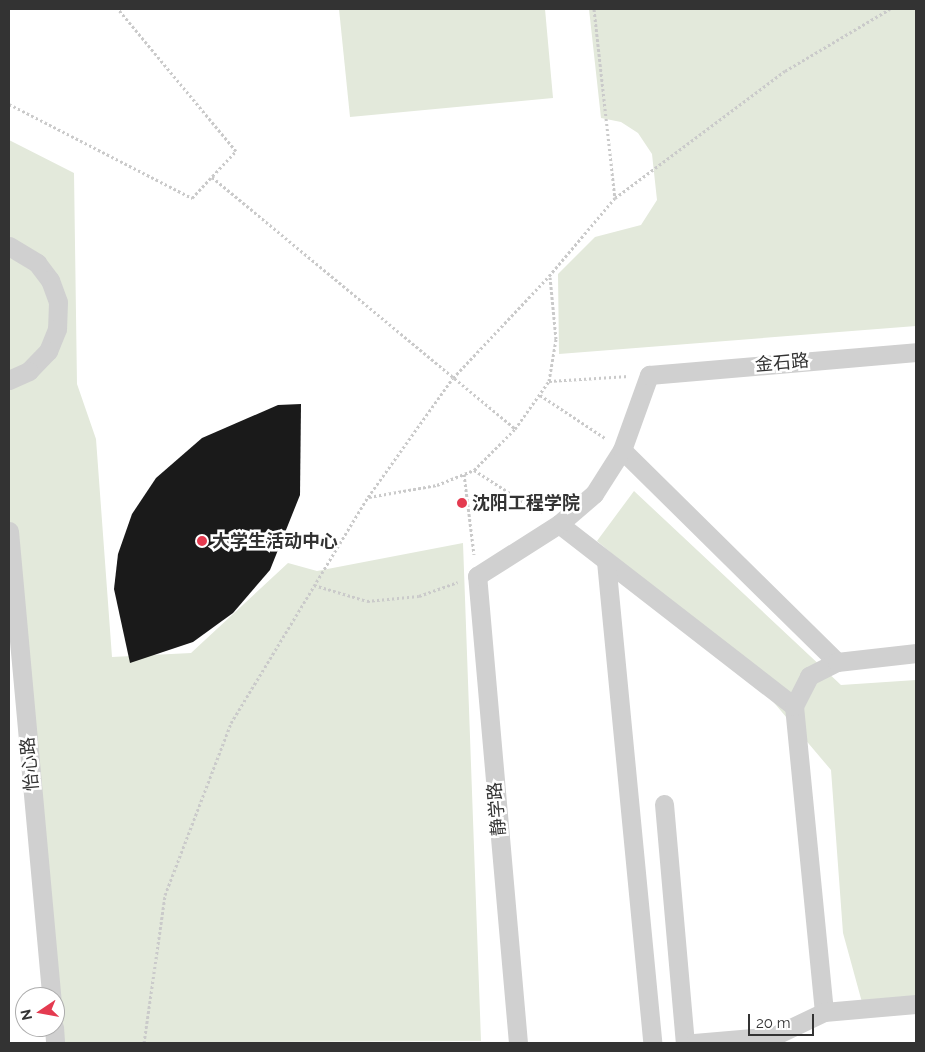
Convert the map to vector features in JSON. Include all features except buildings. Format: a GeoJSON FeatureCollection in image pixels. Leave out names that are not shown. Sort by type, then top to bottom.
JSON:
{"type":"FeatureCollection","features":[{"type":"Feature","properties":{"kind":"street"},"geometry":{"type":"LineString","coordinates":[[9,246],[37,263],[50,280],[58,302],[57,329],[48,351],[29,371],[9,380]]}},
{"type":"Feature","properties":{"kind":"street","name":"金石路"},"geometry":{"type":"LineString","coordinates":[[648,375],[916,352]]}},
{"type":"Feature","properties":{"kind":"street"},"geometry":{"type":"LineString","coordinates":[[477,576],[559,524],[594,494],[622,450],[648,375]]}},
{"type":"Feature","properties":{"kind":"street"},"geometry":{"type":"LineString","coordinates":[[622,450],[837,662]]}},
{"type":"Feature","properties":{"kind":"street"},"geometry":{"type":"LineString","coordinates":[[559,524],[794,706]]}},
{"type":"Feature","properties":{"kind":"street","name":"怡心路"},"geometry":{"type":"LineString","coordinates":[[9,531],[50,987]]}},
{"type":"Feature","properties":{"kind":"street"},"geometry":{"type":"LineString","coordinates":[[606,561],[652,1043]]}},
{"type":"Feature","properties":{"kind":"street","name":"静学路"},"geometry":{"type":"LineString","coordinates":[[477,576],[518,1043]]}},
{"type":"Feature","properties":{"kind":"street"},"geometry":{"type":"LineString","coordinates":[[824,1012],[794,706],[808,676],[837,662],[916,653]]}},
{"type":"Feature","properties":{"kind":"street"},"geometry":{"type":"LineString","coordinates":[[664,804],[685,1043]]}},
{"type":"Feature","properties":{"kind":"street"},"geometry":{"type":"LineString","coordinates":[[694,1043],[774,1036],[824,1012],[916,1004]]}},
{"type":"Feature","properties":{"kind":"path"},"geometry":{"type":"LineString","coordinates":[[9,104],[192,198],[236,151],[118,9]]}},
{"type":"Feature","properties":{"kind":"path"},"geometry":{"type":"LineString","coordinates":[[594,9],[615,198]]}},
{"type":"Feature","properties":{"kind":"path"},"geometry":{"type":"LineString","coordinates":[[144,1043],[165,895],[231,723],[368,497],[453,378],[549,276],[615,198],[784,71],[890,9]]}},
{"type":"Feature","properties":{"kind":"path"},"geometry":{"type":"LineString","coordinates":[[212,177],[515,430]]}},
{"type":"Feature","properties":{"kind":"path"},"geometry":{"type":"LineString","coordinates":[[368,497],[404,493],[474,470],[515,430],[549,381],[556,338],[549,276]]}},
{"type":"Feature","properties":{"kind":"path"},"geometry":{"type":"LineString","coordinates":[[549,381],[648,375]]}},
{"type":"Feature","properties":{"kind":"path"},"geometry":{"type":"LineString","coordinates":[[540,395],[622,450]]}},
{"type":"Feature","properties":{"kind":"path"},"geometry":{"type":"LineString","coordinates":[[474,470],[559,524]]}},
{"type":"Feature","properties":{"kind":"path"},"geometry":{"type":"LineString","coordinates":[[314,585],[367,601],[419,596],[477,576],[464,474]]}},
{"type":"Feature","properties":{"kind":"shaded area"},"geometry":{"type":"Polygon","coordinates":[[[339,9],[545,9],[553,98],[350,117],[339,9]]]}},
{"type":"Feature","properties":{"kind":"shaded area"},"geometry":{"type":"Polygon","coordinates":[[[589,9],[916,9],[916,326],[559,354],[558,274],[595,237],[641,225],[657,200],[652,154],[638,133],[621,122],[601,118],[589,9]]]}},
{"type":"Feature","properties":{"kind":"shaded area"},"geometry":{"type":"Polygon","coordinates":[[[9,140],[74,173],[77,384],[96,439],[112,657],[191,653],[288,563],[317,571],[463,543],[481,1041],[50,1043],[51,1037],[65,1037],[65,987],[54,987],[9,523],[9,140]]]}},
{"type":"Feature","properties":{"kind":"shaded area"},"geometry":{"type":"Polygon","coordinates":[[[634,491],[841,685],[916,680],[916,1000],[863,1006],[843,933],[831,770],[737,659],[597,541],[634,491]]]}},
{"type":"Feature","properties":{"kind":"place","name":"沈阳工程学院"},"geometry":{"type":"Point","coordinates":[462,503]}},
{"type":"Feature","properties":{"kind":"place","name":"大学生活动中心"},"geometry":{"type":"Point","coordinates":[202,541]}}]}
